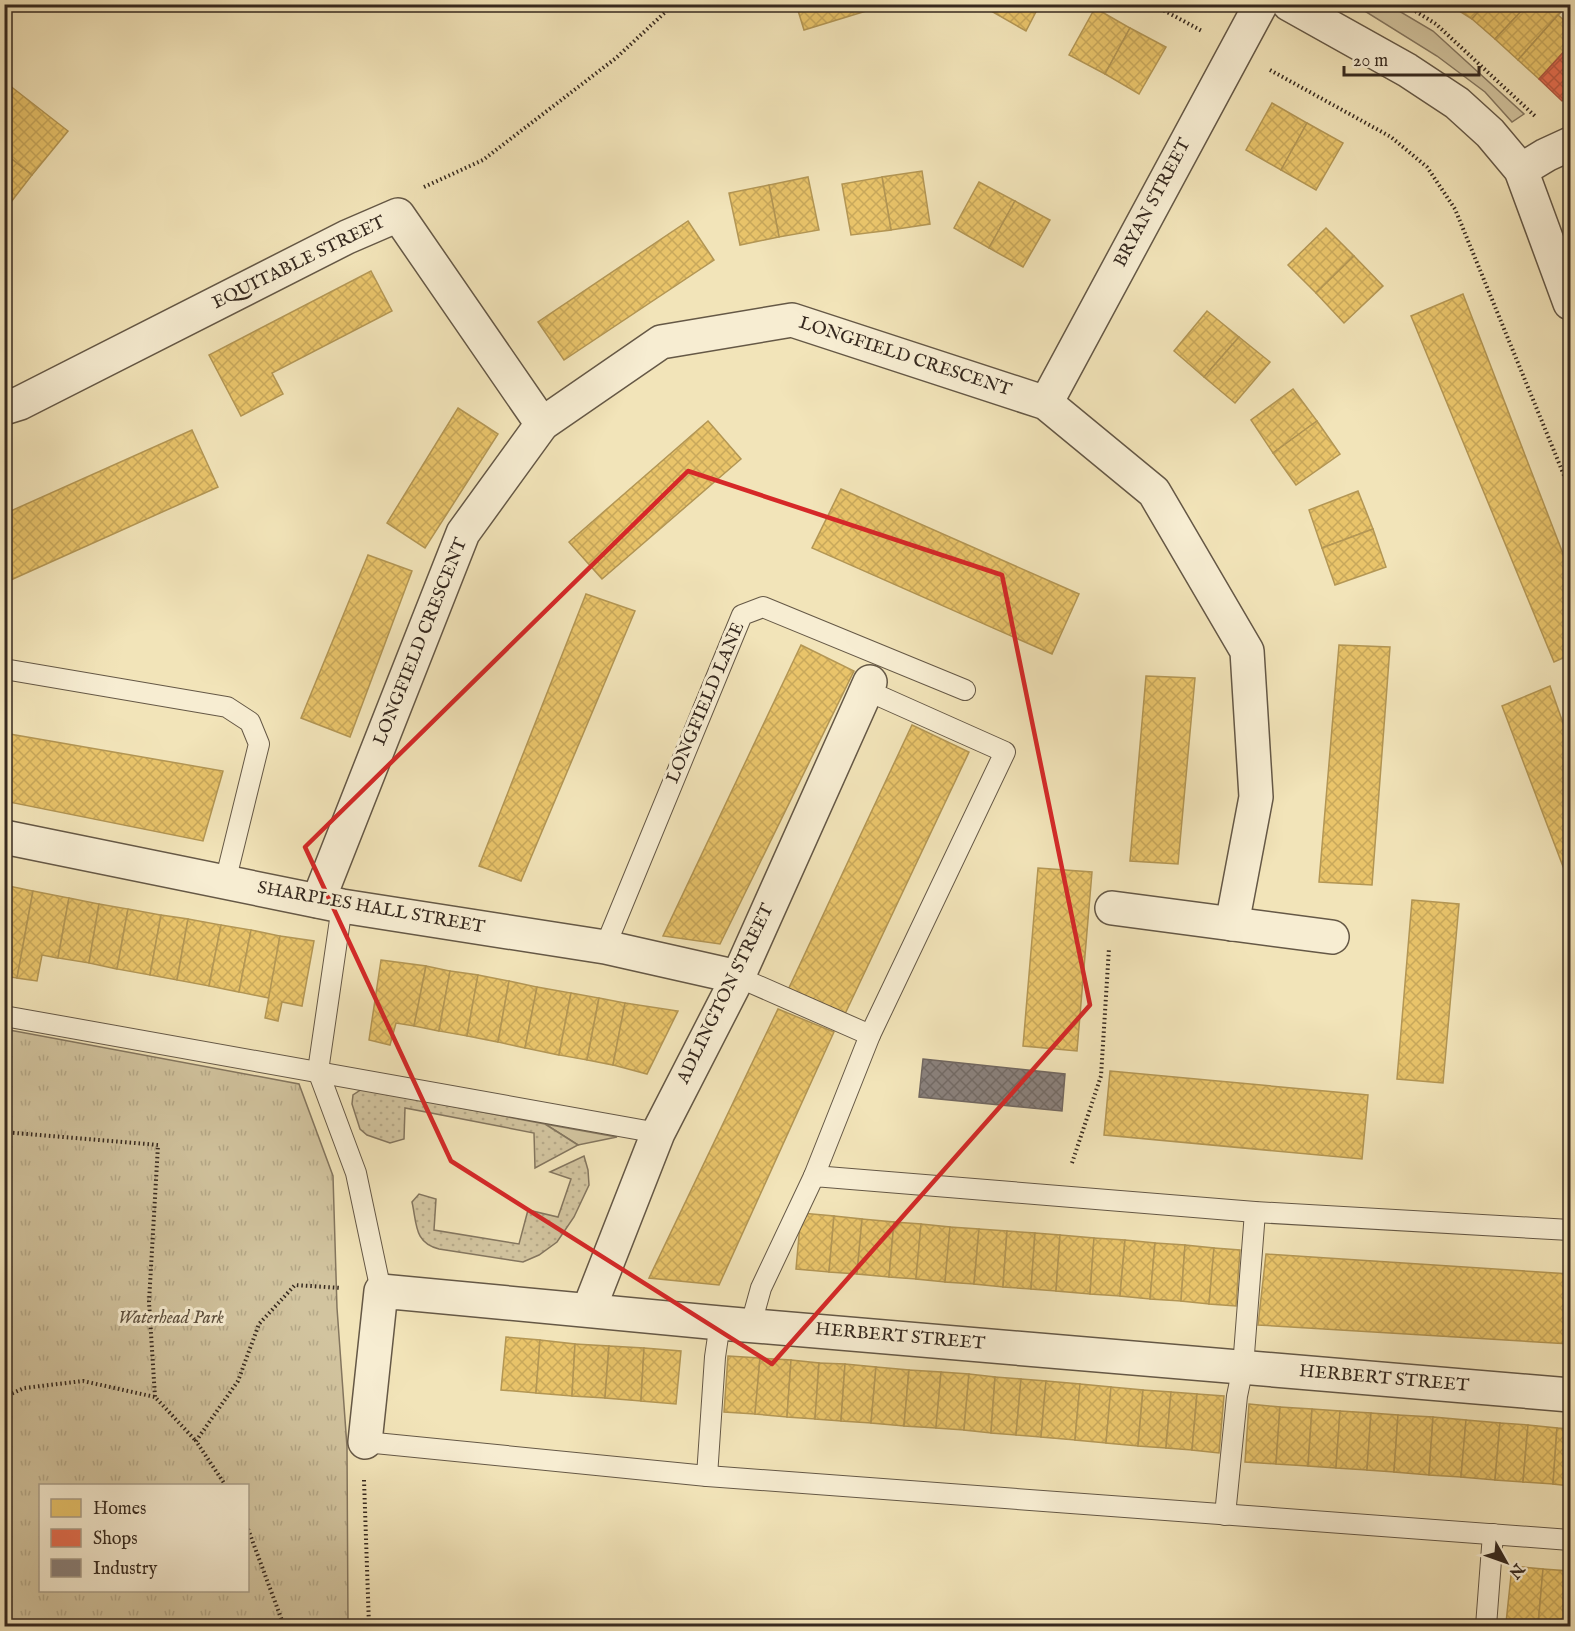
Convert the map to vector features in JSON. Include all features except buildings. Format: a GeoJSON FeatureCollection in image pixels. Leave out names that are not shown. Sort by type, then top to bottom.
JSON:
{"type":"FeatureCollection","features":[{"type":"Feature","properties":{"kind":"street","name":"BRYAN STREET"},"geometry":{"type":"LineString","coordinates":[[1046,403],[1261,4]]}},
{"type":"Feature","properties":{"kind":"street"},"geometry":{"type":"LineString","coordinates":[[1305,8],[1457,103],[1490,133],[1521,170],[1570,303]]}},
{"type":"Feature","properties":{"kind":"street"},"geometry":{"type":"LineString","coordinates":[[1521,170],[1570,144]]}},
{"type":"Feature","properties":{"kind":"street","name":"EQUITABLE STREET"},"geometry":{"type":"LineString","coordinates":[[4,408],[31,397],[347,237],[398,215],[543,424]]}},
{"type":"Feature","properties":{"kind":"street","name":"LONGFIELD CRESCENT"},"geometry":{"type":"LineString","coordinates":[[330,904],[463,533],[543,424],[661,342],[792,320],[1046,403],[1154,492],[1247,651],[1256,796],[1232,924]]}},
{"type":"Feature","properties":{"kind":"street","name":"ADLINGTON STREET"},"geometry":{"type":"LineString","coordinates":[[589,1309],[658,1133],[738,978],[868,686]]}},
{"type":"Feature","properties":{"kind":"street","name":"SHARPLES HALL STREET"},"geometry":{"type":"LineString","coordinates":[[4,837],[330,904],[604,946],[738,978]]}},
{"type":"Feature","properties":{"kind":"street"},"geometry":{"type":"LineString","coordinates":[[1112,908],[1332,936]]}},
{"type":"Feature","properties":{"kind":"street"},"geometry":{"type":"LineString","coordinates":[[365,1442],[381,1291]]}},
{"type":"Feature","properties":{"kind":"street","name":"HERBERT STREET"},"geometry":{"type":"LineString","coordinates":[[381,1291],[1570,1395]]}},
{"type":"Feature","properties":{"kind":"lane","name":"LONGFIELD LANE"},"geometry":{"type":"LineString","coordinates":[[604,946],[742,615],[763,607],[965,690]]}},
{"type":"Feature","properties":{"kind":"lane"},"geometry":{"type":"LineString","coordinates":[[4,669],[227,707],[250,722],[259,744],[225,882]]}},
{"type":"Feature","properties":{"kind":"lane"},"geometry":{"type":"LineString","coordinates":[[707,1476],[715,1357],[735,1323],[761,1288],[814,1176],[870,1035],[1005,752],[868,686]]}},
{"type":"Feature","properties":{"kind":"lane"},"geometry":{"type":"LineString","coordinates":[[330,904],[318,1071],[356,1173],[381,1291]]}},
{"type":"Feature","properties":{"kind":"lane"},"geometry":{"type":"LineString","coordinates":[[738,978],[870,1035]]}},
{"type":"Feature","properties":{"kind":"lane"},"geometry":{"type":"LineString","coordinates":[[4,1016],[658,1133]]}},
{"type":"Feature","properties":{"kind":"lane"},"geometry":{"type":"LineString","coordinates":[[814,1176],[1255,1212],[1570,1230]]}},
{"type":"Feature","properties":{"kind":"lane"},"geometry":{"type":"LineString","coordinates":[[1225,1515],[1237,1396],[1243,1367],[1255,1212]]}},
{"type":"Feature","properties":{"kind":"lane"},"geometry":{"type":"LineString","coordinates":[[365,1442],[707,1476],[1570,1540]]}},
{"type":"Feature","properties":{"kind":"lane"},"geometry":{"type":"LineString","coordinates":[[1486,1626],[1493,1534]]}},
{"type":"Feature","properties":{"kind":"path"},"geometry":{"type":"LineString","coordinates":[[398,215],[408,195],[483,160],[616,58],[674,4]]}},
{"type":"Feature","properties":{"kind":"path"},"geometry":{"type":"LineString","coordinates":[[1152,4],[1203,32]]}},
{"type":"Feature","properties":{"kind":"path"},"geometry":{"type":"LineString","coordinates":[[1404,4],[1436,24],[1539,119]]}},
{"type":"Feature","properties":{"kind":"path"},"geometry":{"type":"LineString","coordinates":[[1269,69],[1391,137],[1427,167],[1455,209],[1570,490]]}},
{"type":"Feature","properties":{"kind":"path"},"geometry":{"type":"LineString","coordinates":[[1061,1196],[1101,1076],[1112,908]]}},
{"type":"Feature","properties":{"kind":"path"},"geometry":{"type":"LineString","coordinates":[[4,1132],[158,1145],[148,1302],[155,1397]]}},
{"type":"Feature","properties":{"kind":"path"},"geometry":{"type":"LineString","coordinates":[[196,1442],[238,1381],[259,1324],[295,1285],[381,1291]]}},
{"type":"Feature","properties":{"kind":"path"},"geometry":{"type":"LineString","coordinates":[[4,1397],[24,1388],[83,1381],[155,1397],[196,1442],[225,1484]]}},
{"type":"Feature","properties":{"kind":"path"},"geometry":{"type":"LineString","coordinates":[[365,1442],[369,1626]]}},
{"type":"Feature","properties":{"kind":"path"},"geometry":{"type":"LineString","coordinates":[[249,1532],[284,1626]]}},
{"type":"Feature","properties":{"kind":"highlighted area"},"geometry":{"type":"Polygon","coordinates":[[[688,471],[1002,575],[1090,1005],[772,1364],[451,1161],[305,847],[688,471]]]}},
{"type":"Feature","properties":{"kind":"green space"},"geometry":{"type":"Polygon","coordinates":[[[1355,5],[1389,5],[1433,31],[1524,114],[1512,122],[1485,92],[1437,56],[1355,5]]]}},
{"type":"Feature","properties":{"kind":"green space","name":"Waterhead Park"},"geometry":{"type":"Polygon","coordinates":[[[4,1029],[299,1084],[333,1176],[337,1308],[347,1447],[348,1626],[5,1626],[4,1029]]]}},
{"type":"Feature","properties":{"kind":"green space"},"geometry":{"type":"Polygon","coordinates":[[[362,1089],[545,1124],[578,1145],[535,1168],[534,1133],[405,1108],[404,1139],[390,1143],[367,1135],[360,1129],[352,1104],[353,1095],[362,1089]]]}},
{"type":"Feature","properties":{"kind":"green space"},"geometry":{"type":"Polygon","coordinates":[[[545,1124],[617,1137],[578,1145],[545,1124]]]}},
{"type":"Feature","properties":{"kind":"green space"},"geometry":{"type":"Polygon","coordinates":[[[584,1156],[589,1185],[574,1217],[557,1242],[539,1255],[523,1262],[439,1249],[425,1242],[418,1231],[412,1202],[419,1194],[436,1199],[434,1230],[519,1244],[528,1210],[558,1217],[571,1179],[550,1172],[584,1156]]]}}]}
